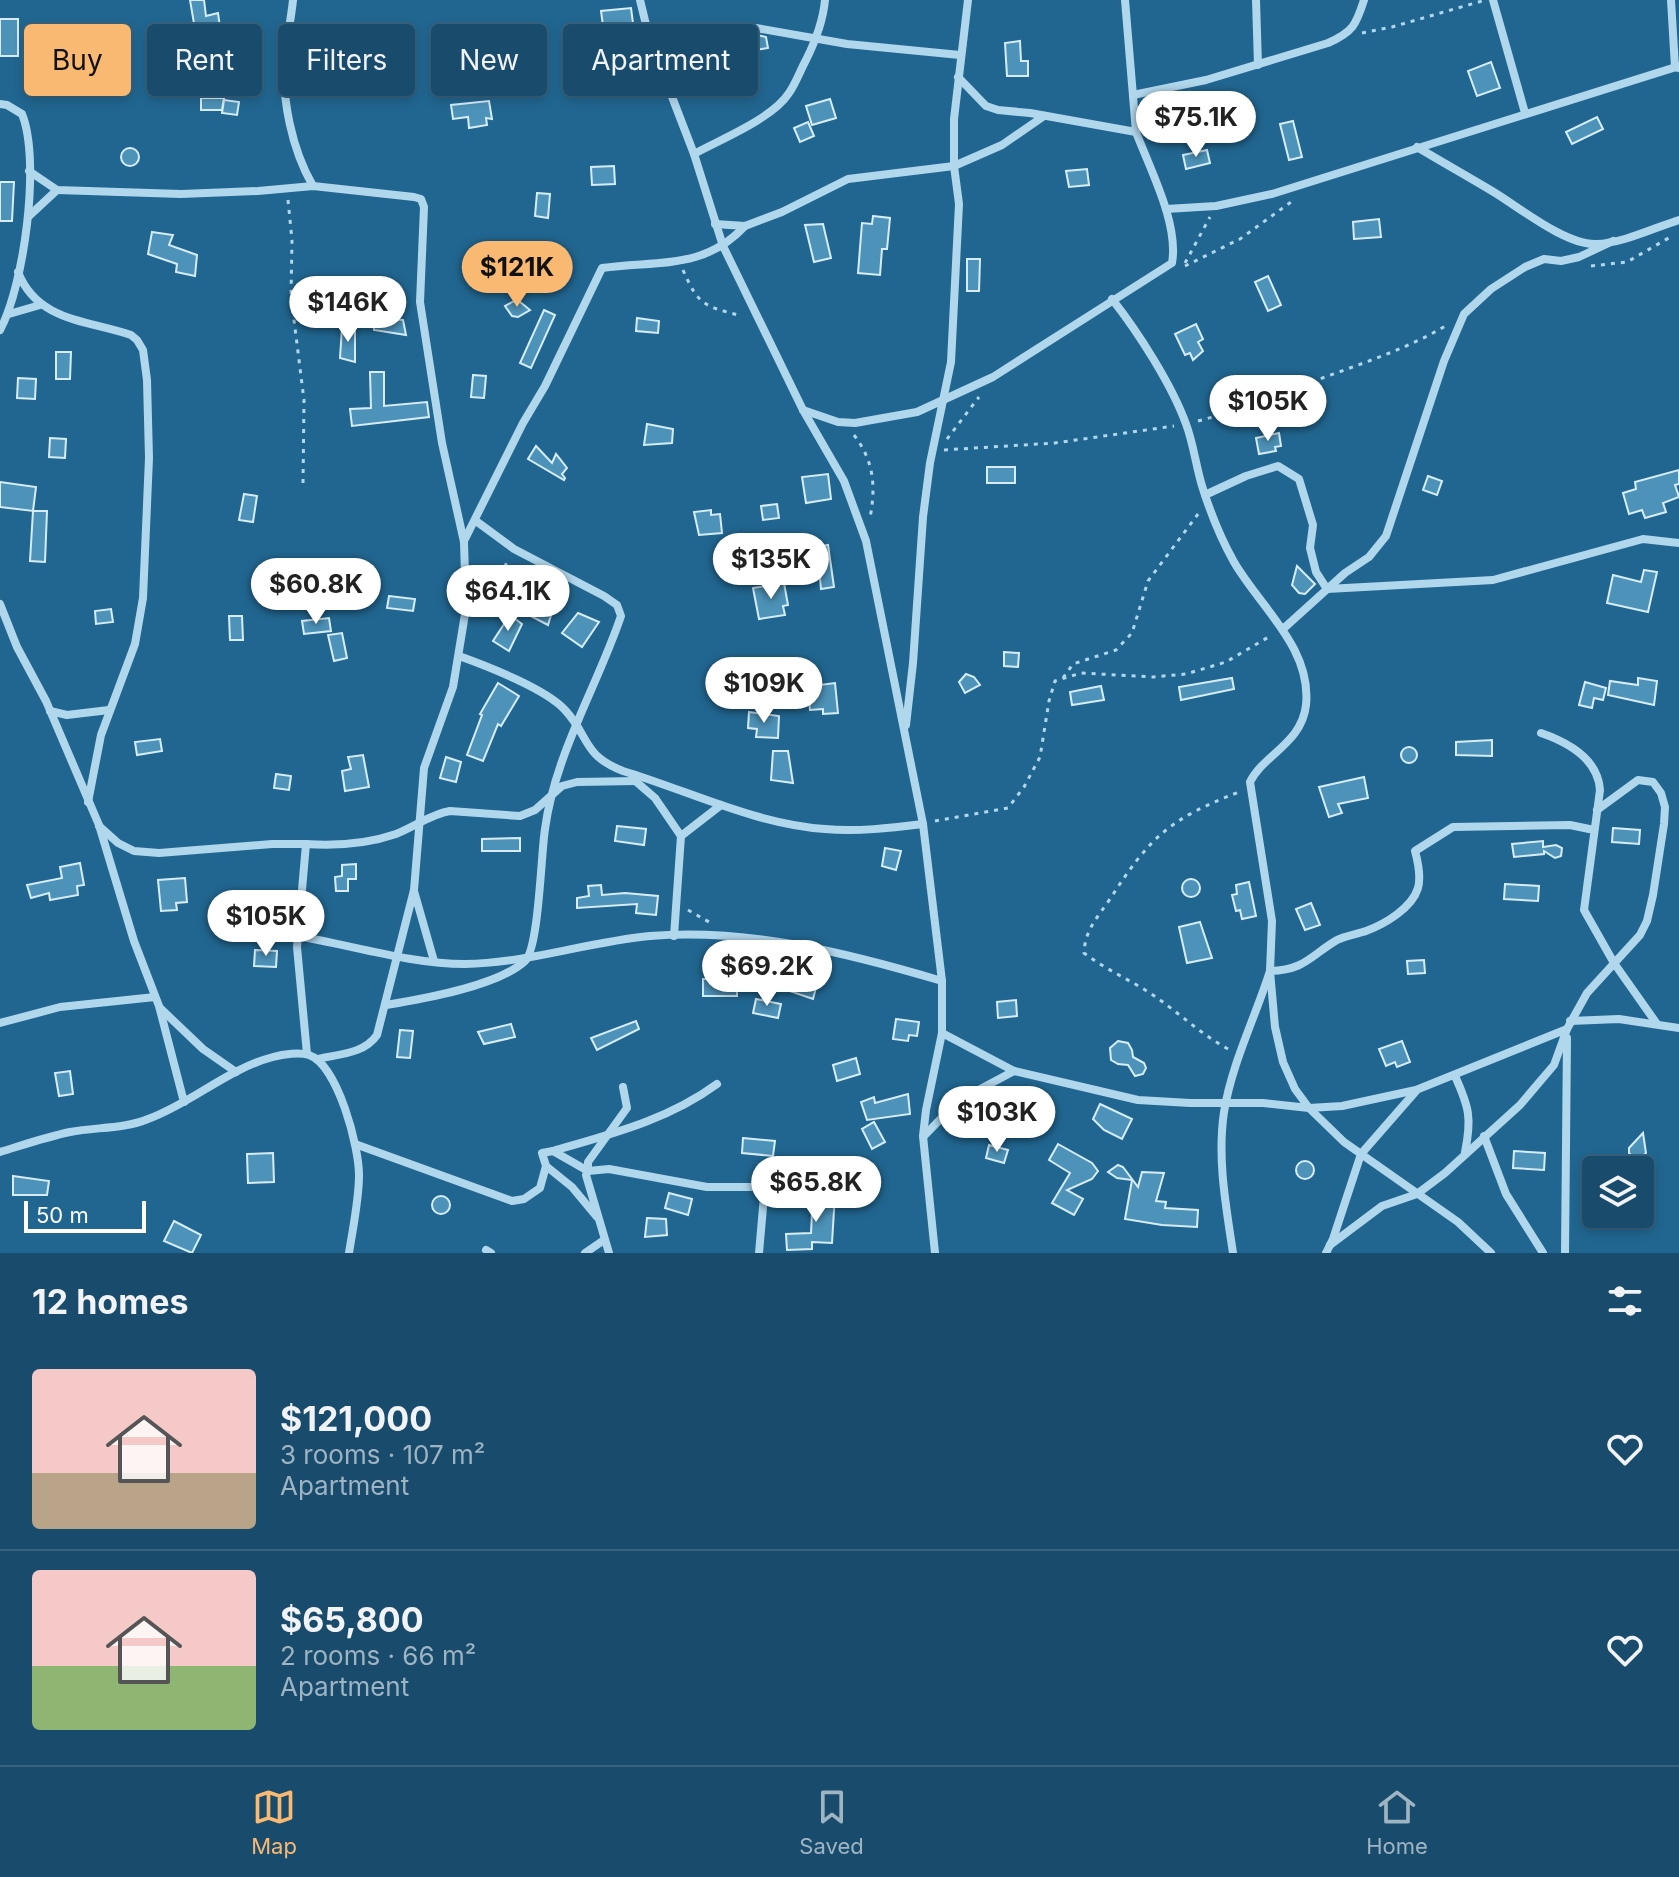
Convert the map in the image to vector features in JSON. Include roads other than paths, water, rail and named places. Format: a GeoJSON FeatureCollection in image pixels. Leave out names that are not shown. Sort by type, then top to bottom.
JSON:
{"type":"FeatureCollection","features":[{"type":"Feature","properties":{"kind":"street"},"geometry":{"type":"LineString","coordinates":[[293,0],[285,59],[287,100],[296,149],[302,168],[313,186]]}},
{"type":"Feature","properties":{"kind":"street"},"geometry":{"type":"LineString","coordinates":[[640,0],[646,24]]}},
{"type":"Feature","properties":{"kind":"street"},"geometry":{"type":"LineString","coordinates":[[694,154],[778,105],[788,94],[816,40],[825,0]]}},
{"type":"Feature","properties":{"kind":"street"},"geometry":{"type":"LineString","coordinates":[[905,734],[913,663],[918,560],[933,453],[945,399],[954,323],[959,204],[954,166],[954,119],[968,0]]}},
{"type":"Feature","properties":{"kind":"street"},"geometry":{"type":"LineString","coordinates":[[803,410],[838,422],[881,420],[917,412],[993,377],[1172,263],[1166,209],[1136,132],[1125,0]]}},
{"type":"Feature","properties":{"kind":"street"},"geometry":{"type":"LineString","coordinates":[[1256,0],[1258,65]]}},
{"type":"Feature","properties":{"kind":"street"},"geometry":{"type":"LineString","coordinates":[[1133,95],[1206,80],[1342,37],[1356,24],[1364,0]]}},
{"type":"Feature","properties":{"kind":"street"},"geometry":{"type":"LineString","coordinates":[[1493,0],[1525,113]]}},
{"type":"Feature","properties":{"kind":"street"},"geometry":{"type":"LineString","coordinates":[[1166,209],[1216,206],[1272,194],[1678,67],[1671,0]]}},
{"type":"Feature","properties":{"kind":"street"},"geometry":{"type":"LineString","coordinates":[[758,28],[816,40],[960,55]]}},
{"type":"Feature","properties":{"kind":"street"},"geometry":{"type":"LineString","coordinates":[[958,77],[986,106],[998,110],[1136,132]]}},
{"type":"Feature","properties":{"kind":"street"},"geometry":{"type":"LineString","coordinates":[[672,96],[723,246],[803,410],[844,481],[866,541],[923,824],[942,981],[942,1033],[923,1136],[935,1253]]}},
{"type":"Feature","properties":{"kind":"street"},"geometry":{"type":"LineString","coordinates":[[0,104],[22,114],[29,144],[29,216],[9,314],[0,330]]}},
{"type":"Feature","properties":{"kind":"street"},"geometry":{"type":"LineString","coordinates":[[464,542],[602,268],[680,262],[723,246],[745,226],[782,212],[848,179],[954,166],[1002,145],[1045,116]]}},
{"type":"Feature","properties":{"kind":"street"},"geometry":{"type":"LineString","coordinates":[[1417,147],[1532,215],[1556,233],[1593,244],[1613,241]]}},
{"type":"Feature","properties":{"kind":"street"},"geometry":{"type":"LineString","coordinates":[[29,171],[57,190],[181,194],[313,186],[421,199],[424,207],[420,302],[442,443],[464,542],[466,608],[463,632],[453,687],[424,768],[414,890],[377,1035],[370,1045],[317,1059]]}},
{"type":"Feature","properties":{"kind":"street"},"geometry":{"type":"LineString","coordinates":[[29,216],[57,190]]}},
{"type":"Feature","properties":{"kind":"street"},"geometry":{"type":"LineString","coordinates":[[1283,629],[1327,589],[1369,557],[1386,536],[1444,361],[1464,314],[1491,289],[1525,267],[1544,259],[1561,261],[1579,257],[1613,241],[1679,220]]}},
{"type":"Feature","properties":{"kind":"street"},"geometry":{"type":"LineString","coordinates":[[715,224],[745,226]]}},
{"type":"Feature","properties":{"kind":"street"},"geometry":{"type":"LineString","coordinates":[[18,272],[29,295],[40,305],[56,313],[131,335],[137,340],[146,363],[149,458],[143,598],[135,644],[109,710],[88,802]]}},
{"type":"Feature","properties":{"kind":"street"},"geometry":{"type":"LineString","coordinates":[[1112,299],[1144,344],[1186,424],[1205,495],[1221,538],[1236,565],[1283,629],[1303,671],[1306,705],[1296,731],[1274,757],[1253,775],[1250,788],[1272,921],[1270,971],[1275,1027],[1283,1062],[1295,1089],[1309,1108],[1361,1154],[1458,1222],[1491,1253]]}},
{"type":"Feature","properties":{"kind":"street"},"geometry":{"type":"LineString","coordinates":[[9,314],[40,305]]}},
{"type":"Feature","properties":{"kind":"street"},"geometry":{"type":"LineString","coordinates":[[1205,495],[1246,476],[1278,466],[1299,479],[1313,525],[1310,548],[1316,572],[1327,589]]}},
{"type":"Feature","properties":{"kind":"street"},"geometry":{"type":"LineString","coordinates":[[386,1005],[473,985],[506,974],[528,959],[535,940],[550,795],[614,637],[621,611],[604,596],[514,549],[476,521]]}},
{"type":"Feature","properties":{"kind":"street"},"geometry":{"type":"LineString","coordinates":[[1327,589],[1493,580],[1643,539],[1679,543]]}},
{"type":"Feature","properties":{"kind":"street"},"geometry":{"type":"LineString","coordinates":[[0,604],[99,825],[134,941],[157,1001],[184,1102]]}},
{"type":"Feature","properties":{"kind":"street"},"geometry":{"type":"LineString","coordinates":[[459,656],[488,667],[556,702],[565,710],[592,754],[623,771],[773,820],[824,829],[854,830],[923,824]]}},
{"type":"Feature","properties":{"kind":"street"},"geometry":{"type":"LineString","coordinates":[[50,711],[67,715],[109,710]]}},
{"type":"Feature","properties":{"kind":"street"},"geometry":{"type":"LineString","coordinates":[[1541,733],[1562,740],[1596,771],[1600,790],[1584,910],[1614,963],[1657,1024]]}},
{"type":"Feature","properties":{"kind":"street"},"geometry":{"type":"LineString","coordinates":[[623,771],[655,798],[681,836],[674,936]]}},
{"type":"Feature","properties":{"kind":"street"},"geometry":{"type":"LineString","coordinates":[[1328,1249],[1382,1206],[1417,1194],[1445,1173],[1520,1105],[1554,1065],[1568,1025],[1587,993],[1640,935],[1647,921],[1665,807],[1661,793],[1653,782],[1638,780],[1597,810]]}},
{"type":"Feature","properties":{"kind":"street"},"geometry":{"type":"LineString","coordinates":[[99,825],[118,843],[134,851],[159,853],[272,844],[337,846],[393,835],[450,811],[520,816],[535,810],[562,786],[577,782],[636,781]]}},
{"type":"Feature","properties":{"kind":"street"},"geometry":{"type":"LineString","coordinates":[[681,836],[721,805]]}},
{"type":"Feature","properties":{"kind":"street"},"geometry":{"type":"LineString","coordinates":[[1270,971],[1289,970],[1312,959],[1337,940],[1370,929],[1404,910],[1418,889],[1415,851],[1453,827],[1570,825],[1594,830]]}},
{"type":"Feature","properties":{"kind":"street"},"geometry":{"type":"LineString","coordinates":[[306,844],[297,936],[307,1054]]}},
{"type":"Feature","properties":{"kind":"street"},"geometry":{"type":"LineString","coordinates":[[414,890],[434,961]]}},
{"type":"Feature","properties":{"kind":"street"},"geometry":{"type":"LineString","coordinates":[[297,936],[462,964],[528,959],[579,947],[652,936],[706,934],[761,938],[942,981]]}},
{"type":"Feature","properties":{"kind":"street"},"geometry":{"type":"LineString","coordinates":[[1233,1253],[1223,1187],[1222,1147],[1226,1103],[1239,1055],[1270,971]]}},
{"type":"Feature","properties":{"kind":"street"},"geometry":{"type":"LineString","coordinates":[[0,1023],[60,1007],[157,1001],[203,1049],[236,1072]]}},
{"type":"Feature","properties":{"kind":"street"},"geometry":{"type":"LineString","coordinates":[[942,1033],[1014,1071],[1138,1100],[1309,1108],[1342,1106],[1416,1090],[1455,1076],[1568,1025],[1619,1019],[1679,1028]]}},
{"type":"Feature","properties":{"kind":"street"},"geometry":{"type":"LineString","coordinates":[[1565,1253],[1568,1025]]}},
{"type":"Feature","properties":{"kind":"street"},"geometry":{"type":"LineString","coordinates":[[0,1152],[71,1132],[144,1121],[236,1072],[274,1056],[307,1054],[326,1068],[343,1104],[355,1144],[359,1178],[349,1253]]}},
{"type":"Feature","properties":{"kind":"street"},"geometry":{"type":"LineString","coordinates":[[923,1136],[958,1101],[1014,1071]]}},
{"type":"Feature","properties":{"kind":"street"},"geometry":{"type":"LineString","coordinates":[[1455,1076],[1468,1105],[1469,1131],[1465,1153]]}},
{"type":"Feature","properties":{"kind":"street"},"geometry":{"type":"LineString","coordinates":[[355,1144],[512,1201],[524,1199],[540,1188],[546,1166],[542,1153],[656,1119],[695,1100],[717,1084]]}},
{"type":"Feature","properties":{"kind":"street"},"geometry":{"type":"LineString","coordinates":[[609,1253],[586,1175],[588,1162],[627,1108],[623,1087]]}},
{"type":"Feature","properties":{"kind":"street"},"geometry":{"type":"LineString","coordinates":[[1328,1249],[1361,1154],[1416,1090]]}},
{"type":"Feature","properties":{"kind":"street"},"geometry":{"type":"LineString","coordinates":[[1484,1136],[1506,1194],[1543,1253]]}},
{"type":"Feature","properties":{"kind":"street"},"geometry":{"type":"LineString","coordinates":[[553,1151],[588,1171],[609,1169],[707,1187],[756,1187],[762,1190],[764,1196],[759,1253]]}},
{"type":"Feature","properties":{"kind":"street"},"geometry":{"type":"LineString","coordinates":[[546,1166],[572,1187],[597,1217]]}},
{"type":"Feature","properties":{"kind":"street"},"geometry":{"type":"LineString","coordinates":[[585,1253],[604,1240]]}}]}
